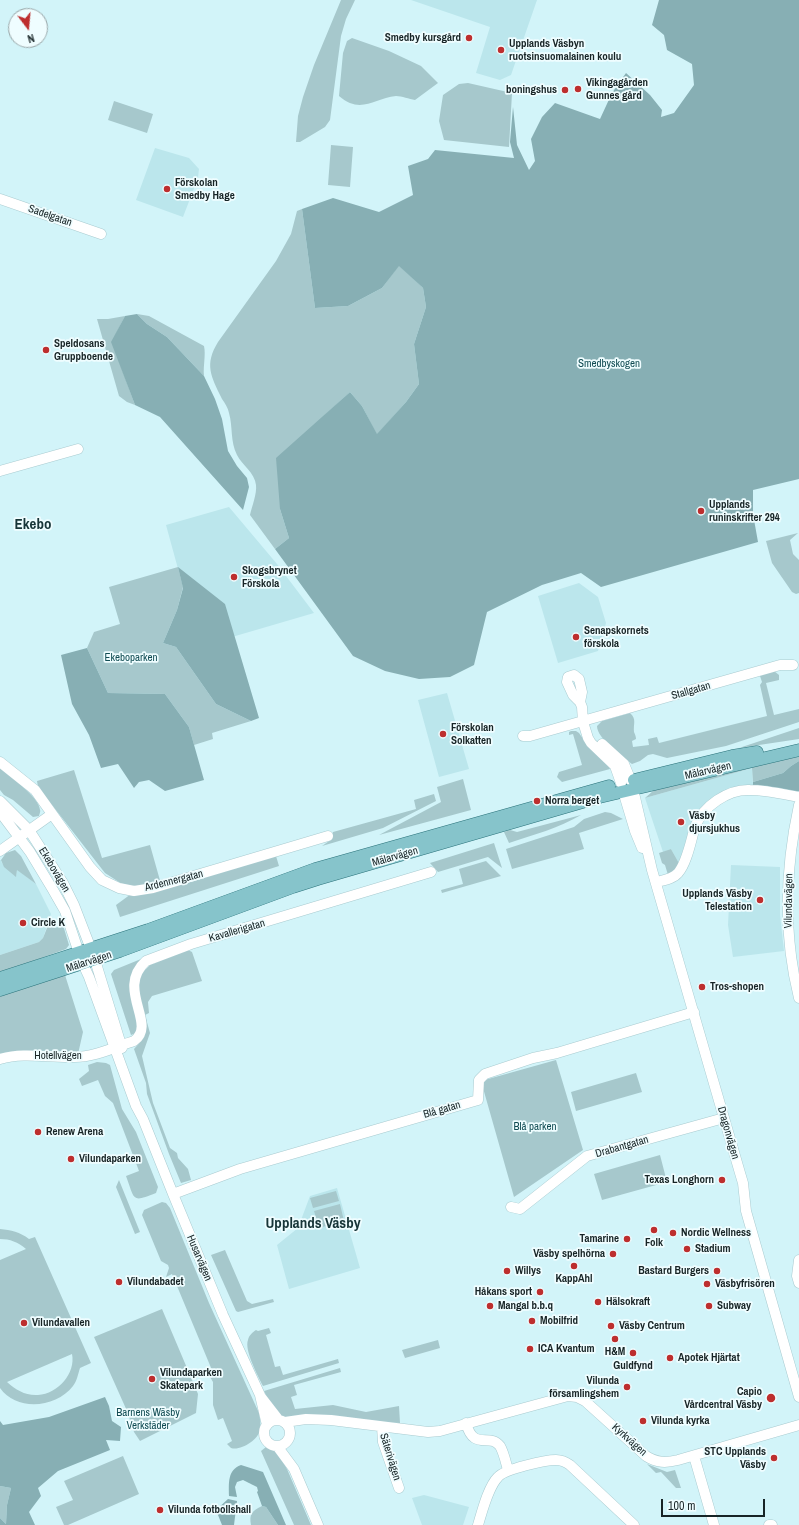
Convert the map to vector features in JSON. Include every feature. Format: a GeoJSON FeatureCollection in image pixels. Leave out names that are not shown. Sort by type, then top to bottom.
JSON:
{"type":"FeatureCollection","features":[{"type":"Feature","properties":{"kind":"main road","name":"Mälarvägen"},"geometry":{"type":"LineString","coordinates":[[0,990],[87,957],[148,930],[309,871],[627,786],[799,748]]}},
{"type":"Feature","properties":{"kind":"main road","name":"Mälarvägen"},"geometry":{"type":"LineString","coordinates":[[0,978],[87,957]]}},
{"type":"Feature","properties":{"kind":"street","name":"Sadelgatan"},"geometry":{"type":"LineString","coordinates":[[0,198],[101,234]]}},
{"type":"Feature","properties":{"kind":"street"},"geometry":{"type":"LineString","coordinates":[[0,471],[78,449]]}},
{"type":"Feature","properties":{"kind":"street","name":"Stallgatan"},"geometry":{"type":"LineString","coordinates":[[523,736],[530,736],[586,721],[780,665],[793,665]]}},
{"type":"Feature","properties":{"kind":"street"},"geometry":{"type":"LineString","coordinates":[[581,704],[587,713],[586,721],[588,738],[591,743],[615,766],[627,786]]}},
{"type":"Feature","properties":{"kind":"street","name":"Ardennergatan"},"geometry":{"type":"LineString","coordinates":[[0,762],[35,790],[90,867],[102,880],[119,888],[134,890],[159,886],[328,836]]}},
{"type":"Feature","properties":{"kind":"street","name":"Dragonvägen"},"geometry":{"type":"LineString","coordinates":[[627,786],[635,831],[656,882],[694,1012],[743,1183],[746,1211],[799,1397]]}},
{"type":"Feature","properties":{"kind":"street"},"geometry":{"type":"LineString","coordinates":[[656,882],[672,878],[677,874],[684,860],[696,825],[708,808],[722,797],[734,792],[749,790],[799,797]]}},
{"type":"Feature","properties":{"kind":"street","name":"Ekebovägen"},"geometry":{"type":"LineString","coordinates":[[0,801],[29,830],[63,882],[74,904],[87,957]]}},
{"type":"Feature","properties":{"kind":"street","name":"Vilundavägen"},"geometry":{"type":"LineString","coordinates":[[799,805],[794,829],[788,882],[788,926],[792,972],[799,998]]}},
{"type":"Feature","properties":{"kind":"street","name":"Ekebovägen"},"geometry":{"type":"LineString","coordinates":[[0,812],[20,837],[53,890],[87,957]]}},
{"type":"Feature","properties":{"kind":"street"},"geometry":{"type":"LineString","coordinates":[[0,851],[52,814]]}},
{"type":"Feature","properties":{"kind":"street","name":"Kavallerigatan"},"geometry":{"type":"LineString","coordinates":[[118,1046],[139,1037],[142,1031],[142,1022],[135,999],[134,981],[141,965],[146,961],[191,944],[431,872]]}},
{"type":"Feature","properties":{"kind":"street","name":"Husarvägen"},"geometry":{"type":"LineString","coordinates":[[87,957],[118,1046],[136,1106],[143,1119],[172,1194],[225,1320],[260,1395],[267,1425],[264,1432],[266,1439],[271,1444],[277,1446]]}},
{"type":"Feature","properties":{"kind":"street","name":"Blå gatan"},"geometry":{"type":"LineString","coordinates":[[172,1194],[240,1169],[478,1100],[479,1080],[485,1074],[533,1058],[557,1053],[694,1012]]}},
{"type":"Feature","properties":{"kind":"street","name":"Hotellvägen"},"geometry":{"type":"LineString","coordinates":[[0,1059],[9,1056],[40,1055],[73,1058],[82,1057],[118,1046]]}},
{"type":"Feature","properties":{"kind":"street","name":"Drabantgatan"},"geometry":{"type":"LineString","coordinates":[[511,1207],[520,1209],[587,1156],[724,1118]]}},
{"type":"Feature","properties":{"kind":"street"},"geometry":{"type":"LineString","coordinates":[[799,1260],[797,1276],[799,1283]]}},
{"type":"Feature","properties":{"kind":"street","name":"Husarvägen"},"geometry":{"type":"LineString","coordinates":[[260,1395],[281,1420],[289,1426],[294,1469]]}},
{"type":"Feature","properties":{"kind":"street","name":"Kyrkvägen"},"geometry":{"type":"LineString","coordinates":[[281,1420],[306,1418],[331,1420],[428,1432],[559,1398],[568,1396],[577,1397],[592,1406],[652,1460],[664,1463],[694,1456],[799,1425]]}},
{"type":"Feature","properties":{"kind":"street"},"geometry":{"type":"LineString","coordinates":[[267,1425],[270,1422],[281,1420]]}},
{"type":"Feature","properties":{"kind":"street","name":"Kyrkvägen"},"geometry":{"type":"LineString","coordinates":[[289,1436],[296,1427],[316,1420]]}},
{"type":"Feature","properties":{"kind":"street"},"geometry":{"type":"LineString","coordinates":[[466,1423],[470,1435],[474,1438],[491,1441],[500,1446],[508,1470]]}},
{"type":"Feature","properties":{"kind":"street","name":"Säterivägen"},"geometry":{"type":"LineString","coordinates":[[382,1427],[383,1442],[400,1488]]}},
{"type":"Feature","properties":{"kind":"street"},"geometry":{"type":"LineString","coordinates":[[289,1436],[283,1444],[277,1446],[294,1469],[318,1525]]}},
{"type":"Feature","properties":{"kind":"street"},"geometry":{"type":"LineString","coordinates":[[694,1456],[714,1525]]}},
{"type":"Feature","properties":{"kind":"street"},"geometry":{"type":"LineString","coordinates":[[478,1525],[496,1478],[502,1473],[508,1470],[557,1460],[570,1465],[634,1525]]}},
{"type":"Feature","properties":{"kind":"shaded area","name":"Upplands Väsbyn ruotsinsuomalainen koulu"},"geometry":{"type":"Polygon","coordinates":[[[411,0],[537,0],[511,75],[500,80],[476,73],[490,27],[411,0]]]}},
{"type":"Feature","properties":{"kind":"shaded area","name":"Förskolan Smedby Hage"},"geometry":{"type":"Polygon","coordinates":[[[155,148],[189,158],[199,169],[198,178],[183,217],[136,200],[155,148]]]}},
{"type":"Feature","properties":{"kind":"shaded area","name":"Skogsbrynet Förskola"},"geometry":{"type":"Polygon","coordinates":[[[229,507],[277,564],[314,613],[232,637],[183,587],[166,525],[229,507]]]}},
{"type":"Feature","properties":{"kind":"shaded area","name":"Senapskornets förskola"},"geometry":{"type":"Polygon","coordinates":[[[579,583],[598,597],[606,623],[598,651],[558,663],[538,596],[579,583]]]}},
{"type":"Feature","properties":{"kind":"shaded area","name":"Förskolan Solkatten"},"geometry":{"type":"Polygon","coordinates":[[[447,693],[469,769],[439,777],[418,700],[447,693]]]}},
{"type":"Feature","properties":{"kind":"shaded area"},"geometry":{"type":"Polygon","coordinates":[[[752,768],[753,785],[708,803],[680,865],[671,849],[663,852],[645,798],[752,768]]]}},
{"type":"Feature","properties":{"kind":"shaded area"},"geometry":{"type":"Polygon","coordinates":[[[0,860],[16,876],[17,869],[36,884],[51,914],[43,938],[39,942],[0,955],[0,860]]]}},
{"type":"Feature","properties":{"kind":"shaded area"},"geometry":{"type":"Polygon","coordinates":[[[731,865],[780,867],[780,915],[784,951],[733,957],[728,925],[731,865]]]}},
{"type":"Feature","properties":{"kind":"shaded area"},"geometry":{"type":"Polygon","coordinates":[[[337,1188],[360,1268],[289,1289],[277,1245],[298,1228],[310,1196],[337,1188]]]}},
{"type":"Feature","properties":{"kind":"shaded area"},"geometry":{"type":"Polygon","coordinates":[[[424,1495],[469,1507],[463,1525],[422,1525],[412,1498],[424,1495]]]}},
{"type":"Feature","properties":{"kind":"green space"},"geometry":{"type":"Polygon","coordinates":[[[341,0],[355,0],[346,19],[341,36],[330,120],[325,127],[300,142],[296,142],[298,116],[303,97],[314,65],[341,0]]]}},
{"type":"Feature","properties":{"kind":"green space","name":"Smedbyskogen"},"geometry":{"type":"Polygon","coordinates":[[[659,0],[799,0],[799,479],[753,490],[753,514],[758,542],[601,587],[581,573],[542,585],[487,612],[474,665],[450,677],[419,679],[385,671],[353,656],[275,549],[289,538],[280,509],[276,458],[350,392],[362,406],[377,434],[406,402],[419,384],[414,344],[426,307],[423,288],[399,266],[382,288],[348,306],[315,308],[302,209],[333,198],[379,212],[413,195],[408,166],[428,159],[435,150],[514,158],[510,142],[513,107],[517,145],[529,170],[535,161],[531,139],[542,117],[555,103],[600,119],[612,93],[626,73],[650,95],[662,110],[661,117],[674,113],[694,85],[692,64],[667,50],[664,35],[652,25],[659,0]]]}},
{"type":"Feature","properties":{"kind":"green space"},"geometry":{"type":"Polygon","coordinates":[[[352,38],[389,51],[421,66],[438,83],[415,100],[396,96],[361,105],[347,102],[339,96],[343,53],[347,41],[352,38]]]}},
{"type":"Feature","properties":{"kind":"green space"},"geometry":{"type":"Polygon","coordinates":[[[468,83],[512,93],[509,147],[444,140],[439,121],[443,95],[459,84],[468,83]]]}},
{"type":"Feature","properties":{"kind":"green space"},"geometry":{"type":"Polygon","coordinates":[[[114,101],[153,114],[147,133],[108,120],[114,101]]]}},
{"type":"Feature","properties":{"kind":"green space"},"geometry":{"type":"Polygon","coordinates":[[[331,145],[353,147],[350,187],[328,185],[331,145]]]}},
{"type":"Feature","properties":{"kind":"green space"},"geometry":{"type":"Polygon","coordinates":[[[302,209],[315,308],[348,306],[382,288],[399,265],[423,288],[426,307],[414,344],[419,384],[406,402],[377,435],[362,406],[350,392],[325,415],[280,509],[289,538],[275,549],[250,515],[256,492],[255,481],[251,473],[239,459],[235,450],[232,439],[229,411],[212,377],[210,364],[211,357],[218,342],[276,261],[291,234],[297,211],[302,209]]]}},
{"type":"Feature","properties":{"kind":"green space"},"geometry":{"type":"Polygon","coordinates":[[[137,314],[149,316],[204,346],[204,376],[167,337],[147,324],[137,314]]]}},
{"type":"Feature","properties":{"kind":"green space"},"geometry":{"type":"Polygon","coordinates":[[[137,314],[147,324],[167,337],[204,376],[215,399],[222,419],[228,451],[237,466],[247,478],[249,487],[243,510],[160,417],[135,405],[111,342],[125,316],[137,314]]]}},
{"type":"Feature","properties":{"kind":"green space"},"geometry":{"type":"Polygon","coordinates":[[[125,316],[112,342],[135,405],[127,402],[119,396],[97,319],[125,316]]]}},
{"type":"Feature","properties":{"kind":"green space"},"geometry":{"type":"Polygon","coordinates":[[[798,533],[790,540],[793,554],[799,560],[799,593],[796,594],[792,592],[772,563],[766,541],[798,533]]]}},
{"type":"Feature","properties":{"kind":"green space","name":"Ekeboparken"},"geometry":{"type":"Polygon","coordinates":[[[178,567],[183,587],[177,610],[163,643],[176,647],[216,704],[251,721],[212,733],[213,739],[194,745],[189,727],[165,694],[108,693],[87,648],[94,632],[120,624],[109,587],[178,567]]]}},
{"type":"Feature","properties":{"kind":"green space"},"geometry":{"type":"Polygon","coordinates":[[[178,567],[225,604],[259,718],[251,721],[216,704],[176,647],[163,643],[177,610],[183,588],[178,567]]]}},
{"type":"Feature","properties":{"kind":"green space"},"geometry":{"type":"Polygon","coordinates":[[[87,648],[108,693],[165,694],[189,727],[204,780],[165,791],[149,780],[139,782],[134,788],[118,764],[101,768],[89,735],[72,704],[61,655],[87,648]]]}},
{"type":"Feature","properties":{"kind":"green space"},"geometry":{"type":"Polygon","coordinates":[[[774,671],[779,675],[779,680],[766,683],[774,715],[799,709],[799,722],[726,746],[667,758],[653,754],[648,755],[640,761],[632,764],[606,742],[598,731],[597,726],[602,721],[630,713],[634,720],[634,732],[636,738],[632,741],[633,747],[649,745],[648,739],[657,737],[659,743],[767,716],[760,685],[762,682],[760,676],[774,671]]]}},
{"type":"Feature","properties":{"kind":"green space"},"geometry":{"type":"Polygon","coordinates":[[[799,728],[799,739],[739,748],[799,728]]]}},
{"type":"Feature","properties":{"kind":"green space"},"geometry":{"type":"Polygon","coordinates":[[[576,731],[579,733],[586,743],[608,765],[610,769],[562,782],[557,777],[559,772],[582,765],[573,734],[569,735],[569,732],[576,731]]]}},
{"type":"Feature","properties":{"kind":"green space"},"geometry":{"type":"Polygon","coordinates":[[[799,753],[799,761],[783,773],[753,782],[752,768],[645,798],[653,791],[655,786],[799,753]]]}},
{"type":"Feature","properties":{"kind":"green space"},"geometry":{"type":"Polygon","coordinates":[[[799,761],[799,791],[753,785],[753,782],[783,773],[799,761]]]}},
{"type":"Feature","properties":{"kind":"green space"},"geometry":{"type":"Polygon","coordinates":[[[0,768],[35,799],[39,805],[39,816],[33,817],[13,800],[4,795],[0,790],[0,768]]]}},
{"type":"Feature","properties":{"kind":"green space"},"geometry":{"type":"Polygon","coordinates":[[[74,770],[102,858],[150,845],[161,884],[140,887],[122,884],[105,873],[38,787],[37,781],[74,770]]]}},
{"type":"Feature","properties":{"kind":"green space"},"geometry":{"type":"Polygon","coordinates":[[[463,779],[471,810],[379,835],[441,802],[437,787],[463,779]]]}},
{"type":"Feature","properties":{"kind":"green space"},"geometry":{"type":"Polygon","coordinates":[[[434,794],[436,801],[383,828],[322,846],[332,839],[333,832],[416,809],[414,800],[434,794]]]}},
{"type":"Feature","properties":{"kind":"green space"},"geometry":{"type":"Polygon","coordinates":[[[605,812],[611,813],[623,819],[579,833],[584,849],[512,869],[506,849],[574,827],[584,819],[605,812]]]}},
{"type":"Feature","properties":{"kind":"green space"},"geometry":{"type":"Polygon","coordinates":[[[581,815],[573,820],[537,834],[509,843],[504,832],[510,830],[517,832],[581,815]]]}},
{"type":"Feature","properties":{"kind":"green space"},"geometry":{"type":"Polygon","coordinates":[[[494,843],[502,868],[488,857],[438,872],[430,863],[494,843]]]}},
{"type":"Feature","properties":{"kind":"green space"},"geometry":{"type":"Polygon","coordinates":[[[671,849],[680,865],[668,875],[659,853],[671,849]]]}},
{"type":"Feature","properties":{"kind":"green space"},"geometry":{"type":"Polygon","coordinates":[[[15,850],[21,856],[36,884],[17,870],[16,877],[4,867],[1,860],[6,853],[15,850]]]}},
{"type":"Feature","properties":{"kind":"green space"},"geometry":{"type":"Polygon","coordinates":[[[276,856],[279,866],[120,917],[116,905],[131,894],[276,856]]]}},
{"type":"Feature","properties":{"kind":"green space"},"geometry":{"type":"Polygon","coordinates":[[[486,861],[501,876],[442,893],[441,890],[463,884],[459,869],[486,861]]]}},
{"type":"Feature","properties":{"kind":"green space"},"geometry":{"type":"Polygon","coordinates":[[[49,923],[55,928],[63,925],[69,945],[66,949],[0,973],[0,955],[39,942],[43,938],[49,923]]]}},
{"type":"Feature","properties":{"kind":"green space"},"geometry":{"type":"Polygon","coordinates":[[[188,950],[192,952],[202,981],[152,996],[148,1002],[149,1013],[145,1015],[150,1033],[142,1056],[153,1103],[170,1148],[177,1153],[178,1158],[188,1169],[191,1180],[181,1183],[147,1094],[146,1083],[134,1049],[143,1039],[146,1031],[139,999],[139,979],[150,965],[188,950]]]}},
{"type":"Feature","properties":{"kind":"green space"},"geometry":{"type":"Polygon","coordinates":[[[141,959],[134,970],[138,1022],[136,1033],[131,1035],[111,974],[114,970],[141,959]]]}},
{"type":"Feature","properties":{"kind":"green space"},"geometry":{"type":"Polygon","coordinates":[[[65,975],[83,1032],[78,1054],[48,1051],[19,1051],[0,1055],[0,995],[65,975]]]}},
{"type":"Feature","properties":{"kind":"green space","name":"Blå parken"},"geometry":{"type":"Polygon","coordinates":[[[556,1060],[583,1150],[514,1197],[481,1081],[556,1060]]]}},
{"type":"Feature","properties":{"kind":"green space"},"geometry":{"type":"Polygon","coordinates":[[[97,1062],[110,1065],[122,1109],[136,1132],[158,1187],[156,1193],[142,1198],[135,1197],[133,1195],[126,1176],[139,1171],[113,1103],[105,1096],[98,1080],[82,1086],[79,1079],[89,1071],[88,1065],[97,1062]]]}},
{"type":"Feature","properties":{"kind":"green space"},"geometry":{"type":"Polygon","coordinates":[[[636,1073],[642,1092],[576,1111],[571,1092],[636,1073]]]}},
{"type":"Feature","properties":{"kind":"green space"},"geometry":{"type":"Polygon","coordinates":[[[660,1155],[667,1182],[602,1200],[594,1174],[660,1155]]]}},
{"type":"Feature","properties":{"kind":"green space"},"geometry":{"type":"Polygon","coordinates":[[[119,1180],[140,1232],[135,1234],[116,1187],[119,1180]]]}},
{"type":"Feature","properties":{"kind":"green space"},"geometry":{"type":"Polygon","coordinates":[[[336,1191],[339,1201],[313,1208],[310,1198],[336,1191]]]}},
{"type":"Feature","properties":{"kind":"green space"},"geometry":{"type":"Polygon","coordinates":[[[162,1202],[166,1203],[170,1208],[209,1303],[259,1413],[259,1434],[253,1441],[239,1448],[231,1448],[227,1444],[232,1441],[223,1418],[218,1420],[213,1405],[213,1382],[210,1377],[214,1375],[172,1274],[166,1277],[169,1268],[168,1265],[161,1261],[142,1215],[144,1210],[162,1202]]]}},
{"type":"Feature","properties":{"kind":"green space"},"geometry":{"type":"Polygon","coordinates":[[[340,1204],[344,1221],[319,1228],[314,1211],[340,1204]]]}},
{"type":"Feature","properties":{"kind":"green space"},"geometry":{"type":"Polygon","coordinates":[[[0,1229],[15,1232],[29,1239],[35,1237],[91,1363],[80,1368],[73,1386],[66,1393],[47,1403],[26,1404],[16,1401],[7,1396],[0,1388],[0,1260],[26,1249],[14,1241],[0,1239],[0,1229]],[[72,1354],[7,1382],[25,1393],[34,1395],[45,1394],[59,1387],[68,1375],[73,1361],[72,1354]]]}},
{"type":"Feature","properties":{"kind":"green space"},"geometry":{"type":"Polygon","coordinates":[[[225,1250],[247,1301],[252,1304],[273,1299],[274,1302],[238,1312],[236,1311],[211,1255],[225,1250]]]}},
{"type":"Feature","properties":{"kind":"green space","name":"Barnens Wäsby Verkstäder"},"geometry":{"type":"Polygon","coordinates":[[[162,1309],[198,1394],[196,1413],[140,1441],[134,1432],[127,1411],[94,1337],[162,1309]]]}},
{"type":"Feature","properties":{"kind":"green space"},"geometry":{"type":"Polygon","coordinates":[[[269,1328],[271,1333],[266,1335],[275,1367],[280,1366],[283,1375],[338,1359],[339,1363],[263,1386],[252,1363],[247,1344],[249,1337],[256,1330],[258,1331],[269,1328]]]}},
{"type":"Feature","properties":{"kind":"green space"},"geometry":{"type":"Polygon","coordinates":[[[438,1340],[440,1348],[405,1358],[402,1350],[438,1340]]]}},
{"type":"Feature","properties":{"kind":"green space"},"geometry":{"type":"Polygon","coordinates":[[[340,1368],[341,1372],[294,1385],[297,1395],[291,1397],[295,1409],[333,1405],[366,1412],[399,1406],[400,1423],[284,1418],[274,1409],[264,1391],[340,1368]]]}},
{"type":"Feature","properties":{"kind":"green space"},"geometry":{"type":"Polygon","coordinates":[[[105,1397],[109,1406],[112,1421],[121,1427],[120,1441],[106,1440],[110,1450],[58,1471],[38,1488],[41,1496],[29,1512],[35,1525],[0,1525],[0,1518],[6,1524],[7,1505],[11,1488],[0,1486],[0,1421],[3,1425],[49,1417],[105,1397]]]}},
{"type":"Feature","properties":{"kind":"green space"},"geometry":{"type":"Polygon","coordinates":[[[266,1447],[277,1452],[287,1469],[311,1525],[294,1525],[261,1451],[266,1447]]]}},
{"type":"Feature","properties":{"kind":"green space"},"geometry":{"type":"Polygon","coordinates":[[[123,1456],[139,1494],[68,1525],[64,1525],[56,1507],[73,1500],[64,1481],[123,1456]]]}},
{"type":"Feature","properties":{"kind":"green space"},"geometry":{"type":"Polygon","coordinates":[[[647,1464],[667,1472],[675,1470],[681,1488],[676,1488],[661,1472],[656,1473],[647,1464]]]}},
{"type":"Feature","properties":{"kind":"green space"},"geometry":{"type":"Polygon","coordinates":[[[241,1465],[263,1472],[286,1525],[278,1525],[266,1507],[262,1506],[257,1492],[257,1487],[243,1480],[237,1482],[235,1487],[237,1497],[229,1496],[229,1482],[231,1474],[236,1467],[241,1465]]]}},
{"type":"Feature","properties":{"kind":"green space"},"geometry":{"type":"Polygon","coordinates":[[[0,1486],[11,1488],[7,1505],[6,1524],[0,1518],[0,1486]]]}},
{"type":"Feature","properties":{"kind":"green space"},"geometry":{"type":"Polygon","coordinates":[[[228,1499],[237,1501],[234,1525],[222,1525],[216,1510],[228,1499]]]}},
{"type":"Feature","properties":{"kind":"green space"},"geometry":{"type":"Polygon","coordinates":[[[262,1506],[266,1507],[278,1525],[251,1525],[250,1518],[252,1513],[262,1506]]]}},
{"type":"Feature","properties":{"kind":"place","name":"Smedby kursgård"},"geometry":{"type":"Point","coordinates":[469,38]}},
{"type":"Feature","properties":{"kind":"place","name":"Upplands Väsbyn ruotsinsuomalainen koulu"},"geometry":{"type":"Point","coordinates":[501,50]}},
{"type":"Feature","properties":{"kind":"place","name":"Vikingagården Gunnes gård"},"geometry":{"type":"Point","coordinates":[578,89]}},
{"type":"Feature","properties":{"kind":"place","name":"boningshus"},"geometry":{"type":"Point","coordinates":[565,90]}},
{"type":"Feature","properties":{"kind":"place","name":"Förskolan Smedby Hage"},"geometry":{"type":"Point","coordinates":[167,189]}},
{"type":"Feature","properties":{"kind":"place","name":"Speldosans Gruppboende"},"geometry":{"type":"Point","coordinates":[46,350]}},
{"type":"Feature","properties":{"kind":"place","name":"Upplands runinskrifter 294"},"geometry":{"type":"Point","coordinates":[701,511]}},
{"type":"Feature","properties":{"kind":"place","name":"Skogsbrynet Förskola"},"geometry":{"type":"Point","coordinates":[234,577]}},
{"type":"Feature","properties":{"kind":"place","name":"Senapskornets förskola"},"geometry":{"type":"Point","coordinates":[576,637]}},
{"type":"Feature","properties":{"kind":"place","name":"Förskolan Solkatten"},"geometry":{"type":"Point","coordinates":[443,734]}},
{"type":"Feature","properties":{"kind":"place","name":"Norra berget"},"geometry":{"type":"Point","coordinates":[537,801]}},
{"type":"Feature","properties":{"kind":"place","name":"Väsby djursjukhus"},"geometry":{"type":"Point","coordinates":[681,822]}},
{"type":"Feature","properties":{"kind":"place","name":"Upplands Väsby Telestation"},"geometry":{"type":"Point","coordinates":[760,900]}},
{"type":"Feature","properties":{"kind":"place","name":"Circle K"},"geometry":{"type":"Point","coordinates":[23,923]}},
{"type":"Feature","properties":{"kind":"place","name":"Tros-shopen"},"geometry":{"type":"Point","coordinates":[702,987]}},
{"type":"Feature","properties":{"kind":"place","name":"Renew Arena"},"geometry":{"type":"Point","coordinates":[38,1132]}},
{"type":"Feature","properties":{"kind":"place","name":"Vilundaparken"},"geometry":{"type":"Point","coordinates":[71,1159]}},
{"type":"Feature","properties":{"kind":"place","name":"Texas Longhorn"},"geometry":{"type":"Point","coordinates":[722,1180]}},
{"type":"Feature","properties":{"kind":"place","name":"Folk"},"geometry":{"type":"Point","coordinates":[654,1230]}},
{"type":"Feature","properties":{"kind":"place","name":"Nordic Wellness"},"geometry":{"type":"Point","coordinates":[673,1233]}},
{"type":"Feature","properties":{"kind":"place","name":"Tamarine"},"geometry":{"type":"Point","coordinates":[627,1239]}},
{"type":"Feature","properties":{"kind":"place","name":"Stadium"},"geometry":{"type":"Point","coordinates":[687,1249]}},
{"type":"Feature","properties":{"kind":"place","name":"Väsby spelhörna"},"geometry":{"type":"Point","coordinates":[613,1254]}},
{"type":"Feature","properties":{"kind":"place","name":"KappAhl"},"geometry":{"type":"Point","coordinates":[574,1266]}},
{"type":"Feature","properties":{"kind":"place","name":"Willys"},"geometry":{"type":"Point","coordinates":[507,1271]}},
{"type":"Feature","properties":{"kind":"place","name":"Bastard Burgers"},"geometry":{"type":"Point","coordinates":[717,1271]}},
{"type":"Feature","properties":{"kind":"place","name":"Vilundabadet"},"geometry":{"type":"Point","coordinates":[119,1282]}},
{"type":"Feature","properties":{"kind":"place","name":"Väsbyfrisören"},"geometry":{"type":"Point","coordinates":[707,1284]}},
{"type":"Feature","properties":{"kind":"place","name":"Håkans sport"},"geometry":{"type":"Point","coordinates":[540,1292]}},
{"type":"Feature","properties":{"kind":"place","name":"Hälsokraft"},"geometry":{"type":"Point","coordinates":[598,1302]}},
{"type":"Feature","properties":{"kind":"place","name":"Mangal b.b.q"},"geometry":{"type":"Point","coordinates":[490,1306]}},
{"type":"Feature","properties":{"kind":"place","name":"Subway"},"geometry":{"type":"Point","coordinates":[709,1306]}},
{"type":"Feature","properties":{"kind":"place","name":"Mobilfrid"},"geometry":{"type":"Point","coordinates":[532,1321]}},
{"type":"Feature","properties":{"kind":"place","name":"Vilundavallen"},"geometry":{"type":"Point","coordinates":[24,1323]}},
{"type":"Feature","properties":{"kind":"place","name":"Väsby Centrum"},"geometry":{"type":"Point","coordinates":[611,1326]}},
{"type":"Feature","properties":{"kind":"place","name":"H&M"},"geometry":{"type":"Point","coordinates":[615,1339]}},
{"type":"Feature","properties":{"kind":"place","name":"ICA Kvantum"},"geometry":{"type":"Point","coordinates":[530,1349]}},
{"type":"Feature","properties":{"kind":"place","name":"Guldfynd"},"geometry":{"type":"Point","coordinates":[633,1353]}},
{"type":"Feature","properties":{"kind":"place","name":"Apotek Hjärtat"},"geometry":{"type":"Point","coordinates":[670,1358]}},
{"type":"Feature","properties":{"kind":"place","name":"Vilundaparken Skatepark"},"geometry":{"type":"Point","coordinates":[152,1379]}},
{"type":"Feature","properties":{"kind":"place","name":"Vilunda församlingshem"},"geometry":{"type":"Point","coordinates":[627,1387]}},
{"type":"Feature","properties":{"kind":"place","name":"Capio Vårdcentral Väsby"},"geometry":{"type":"Point","coordinates":[771,1398]}},
{"type":"Feature","properties":{"kind":"place","name":"Vilunda kyrka"},"geometry":{"type":"Point","coordinates":[643,1421]}},
{"type":"Feature","properties":{"kind":"place","name":"STC Upplands Väsby"},"geometry":{"type":"Point","coordinates":[774,1458]}},
{"type":"Feature","properties":{"kind":"place","name":"Vilunda fotbollshall"},"geometry":{"type":"Point","coordinates":[160,1510]}},
{"type":"Feature","properties":{"kind":"district","name":"Ekebo"},"geometry":{"type":"Point","coordinates":[33,525]}},
{"type":"Feature","properties":{"kind":"district","name":"Upplands Väsby"},"geometry":{"type":"Point","coordinates":[313,1224]}}]}
